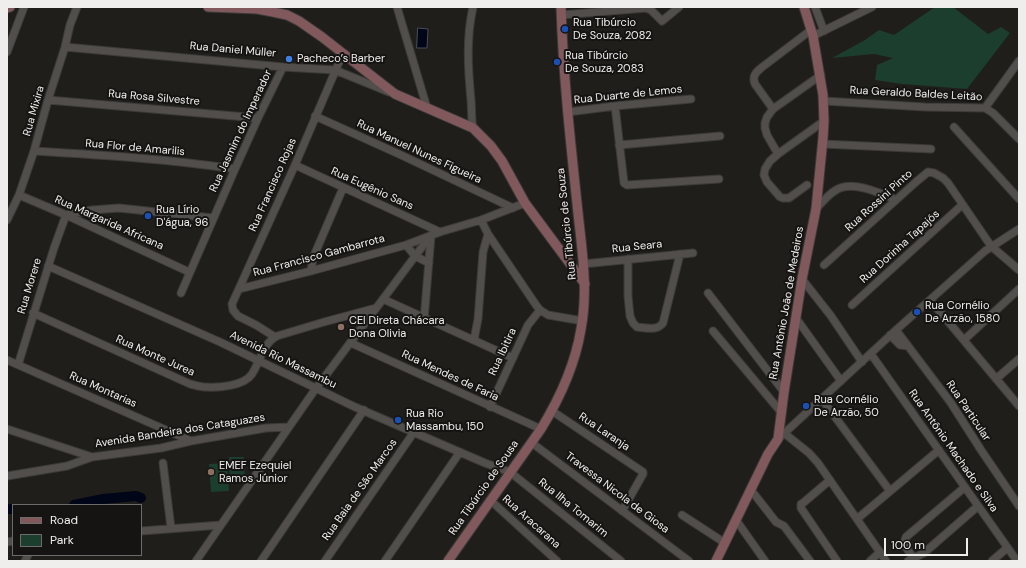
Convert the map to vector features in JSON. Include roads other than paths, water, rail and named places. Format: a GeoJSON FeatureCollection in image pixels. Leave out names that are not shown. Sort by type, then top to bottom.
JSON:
{"type":"FeatureCollection","features":[{"type":"Feature","properties":{"kind":"street"},"geometry":{"type":"LineString","coordinates":[[7,52],[24,7]]}},
{"type":"Feature","properties":{"kind":"street","name":"Rua Mixira"},"geometry":{"type":"LineString","coordinates":[[7,220],[19,195],[34,151],[65,47],[70,25],[77,7]]}},
{"type":"Feature","properties":{"kind":"street"},"geometry":{"type":"LineString","coordinates":[[208,7],[257,9],[287,15],[299,21],[343,53],[395,94],[473,128],[491,146],[502,161],[525,203],[585,284]]}},
{"type":"Feature","properties":{"kind":"street"},"geometry":{"type":"LineString","coordinates":[[397,7],[427,108]]}},
{"type":"Feature","properties":{"kind":"street"},"geometry":{"type":"LineString","coordinates":[[473,7],[469,32],[468,73],[473,128]]}},
{"type":"Feature","properties":{"kind":"street"},"geometry":{"type":"LineString","coordinates":[[561,11],[649,8],[662,21],[679,7]]}},
{"type":"Feature","properties":{"kind":"street","name":"Rua Antônio João de Medeiros"},"geometry":{"type":"LineString","coordinates":[[716,561],[768,454],[781,436],[781,412],[802,279],[816,209],[823,144],[824,100],[821,75],[812,33],[804,7]]}},
{"type":"Feature","properties":{"kind":"street"},"geometry":{"type":"LineString","coordinates":[[815,7],[824,31]]}},
{"type":"Feature","properties":{"kind":"street"},"geometry":{"type":"LineString","coordinates":[[773,109],[755,84],[755,73],[812,33],[824,31],[872,7]]}},
{"type":"Feature","properties":{"kind":"street","name":"Rua Tibúrcio de Souza"},"geometry":{"type":"LineString","coordinates":[[541,429],[564,389],[572,367],[578,347],[585,284],[568,112],[561,11]]}},
{"type":"Feature","properties":{"kind":"street","name":"Rua Daniel Müller"},"geometry":{"type":"LineString","coordinates":[[65,47],[283,67],[335,70],[395,94]]}},
{"type":"Feature","properties":{"kind":"street","name":"Rua Francisco Rojas"},"geometry":{"type":"LineString","coordinates":[[275,337],[238,316],[233,310],[232,304],[295,166],[343,53]]}},
{"type":"Feature","properties":{"kind":"street"},"geometry":{"type":"LineString","coordinates":[[985,108],[1019,61]]}},
{"type":"Feature","properties":{"kind":"street","name":"Rua Jasmim do Imperador"},"geometry":{"type":"LineString","coordinates":[[181,294],[189,272],[235,169],[283,67]]}},
{"type":"Feature","properties":{"kind":"street"},"geometry":{"type":"LineString","coordinates":[[778,154],[767,135],[765,123],[767,117],[773,109],[821,75]]}},
{"type":"Feature","properties":{"kind":"street","name":"Rua Duarte de Lemos"},"geometry":{"type":"LineString","coordinates":[[568,112],[691,99]]}},
{"type":"Feature","properties":{"kind":"street","name":"Rua Rosa Silvestre"},"geometry":{"type":"LineString","coordinates":[[48,100],[258,118]]}},
{"type":"Feature","properties":{"kind":"street","name":"Rua Geraldo Baldes Leitão"},"geometry":{"type":"LineString","coordinates":[[824,100],[925,107],[985,108],[993,113],[1019,137]]}},
{"type":"Feature","properties":{"kind":"street"},"geometry":{"type":"LineString","coordinates":[[615,106],[624,182],[626,185],[719,179]]}},
{"type":"Feature","properties":{"kind":"street","name":"Rua Manuel Nunes Figueira"},"geometry":{"type":"LineString","coordinates":[[315,116],[513,208]]}},
{"type":"Feature","properties":{"kind":"street"},"geometry":{"type":"LineString","coordinates":[[807,185],[789,198],[783,198],[776,194],[767,182],[764,172],[767,165],[778,154],[824,121]]}},
{"type":"Feature","properties":{"kind":"street"},"geometry":{"type":"LineString","coordinates":[[954,127],[1019,199]]}},
{"type":"Feature","properties":{"kind":"street"},"geometry":{"type":"LineString","coordinates":[[619,145],[720,136]]}},
{"type":"Feature","properties":{"kind":"street"},"geometry":{"type":"LineString","coordinates":[[823,144],[931,149]]}},
{"type":"Feature","properties":{"kind":"street","name":"Rua Flor de Amarilis"},"geometry":{"type":"LineString","coordinates":[[34,151],[159,160],[235,169]]}},
{"type":"Feature","properties":{"kind":"street","name":"Rua Eugênio Sans"},"geometry":{"type":"LineString","coordinates":[[295,166],[440,232]]}},
{"type":"Feature","properties":{"kind":"street","name":"Rua Rossini Pinto"},"geometry":{"type":"LineString","coordinates":[[824,265],[896,200],[926,174],[931,172],[938,174],[948,183],[992,246],[1019,270]]}},
{"type":"Feature","properties":{"kind":"street"},"geometry":{"type":"LineString","coordinates":[[816,209],[832,192],[845,186],[867,189],[896,200]]}},
{"type":"Feature","properties":{"kind":"street"},"geometry":{"type":"LineString","coordinates":[[311,271],[313,258],[343,188]]}},
{"type":"Feature","properties":{"kind":"street","name":"Rua Margarida Africana"},"geometry":{"type":"LineString","coordinates":[[19,195],[189,272]]}},
{"type":"Feature","properties":{"kind":"street","name":"Rua Francisco Gambarrota"},"geometry":{"type":"LineString","coordinates":[[239,288],[311,271],[406,245],[440,232],[481,220],[525,203]]}},
{"type":"Feature","properties":{"kind":"street","name":"Rua Dorinha Tapajós"},"geometry":{"type":"LineString","coordinates":[[852,305],[962,205]]}},
{"type":"Feature","properties":{"kind":"street"},"geometry":{"type":"LineString","coordinates":[[66,215],[92,210],[119,208],[213,218]]}},
{"type":"Feature","properties":{"kind":"street","name":"Rua Morere"},"geometry":{"type":"LineString","coordinates":[[18,365],[48,266],[66,215]]}},
{"type":"Feature","properties":{"kind":"street"},"geometry":{"type":"LineString","coordinates":[[481,220],[488,234],[540,310],[548,315],[582,321]]}},
{"type":"Feature","properties":{"kind":"street"},"geometry":{"type":"LineString","coordinates":[[886,561],[830,480],[809,453],[797,442],[781,436],[890,335],[992,246],[1019,229]]}},
{"type":"Feature","properties":{"kind":"street"},"geometry":{"type":"LineString","coordinates":[[474,340],[478,319],[484,252],[488,234]]}},
{"type":"Feature","properties":{"kind":"street"},"geometry":{"type":"LineString","coordinates":[[196,561],[316,388],[431,235]]}},
{"type":"Feature","properties":{"kind":"street"},"geometry":{"type":"LineString","coordinates":[[424,318],[431,235]]}},
{"type":"Feature","properties":{"kind":"street"},"geometry":{"type":"LineString","coordinates":[[406,245],[415,256],[429,263]]}},
{"type":"Feature","properties":{"kind":"street","name":"Rua Seara"},"geometry":{"type":"LineString","coordinates":[[583,264],[693,252]]}},
{"type":"Feature","properties":{"kind":"street"},"geometry":{"type":"LineString","coordinates":[[628,259],[628,296],[631,320],[637,327],[656,328],[662,326],[664,320],[680,254]]}},
{"type":"Feature","properties":{"kind":"street","name":"Avenida Rio Massambu"},"geometry":{"type":"LineString","coordinates":[[48,266],[220,342],[364,410],[485,463],[510,472]]}},
{"type":"Feature","properties":{"kind":"street"},"geometry":{"type":"LineString","coordinates":[[802,279],[832,316],[862,362]]}},
{"type":"Feature","properties":{"kind":"street"},"geometry":{"type":"LineString","coordinates":[[964,340],[1019,289]]}},
{"type":"Feature","properties":{"kind":"street"},"geometry":{"type":"LineString","coordinates":[[708,293],[784,392]]}},
{"type":"Feature","properties":{"kind":"street"},"geometry":{"type":"LineString","coordinates":[[383,300],[513,358]]}},
{"type":"Feature","properties":{"kind":"street"},"geometry":{"type":"LineString","coordinates":[[930,300],[1019,406]]}},
{"type":"Feature","properties":{"kind":"street"},"geometry":{"type":"LineString","coordinates":[[275,337],[376,308]]}},
{"type":"Feature","properties":{"kind":"street","name":"Rua Ibitira"},"geometry":{"type":"LineString","coordinates":[[490,407],[528,325],[540,310]]}},
{"type":"Feature","properties":{"kind":"street","name":"Rua Monte Jurea"},"geometry":{"type":"LineString","coordinates":[[33,313],[190,384],[213,388],[226,386],[249,378],[253,373],[258,360],[275,337]]}},
{"type":"Feature","properties":{"kind":"street"},"geometry":{"type":"LineString","coordinates":[[796,318],[841,381]]}},
{"type":"Feature","properties":{"kind":"street","name":"Rua Particular"},"geometry":{"type":"LineString","coordinates":[[896,330],[951,403],[1019,506]]}},
{"type":"Feature","properties":{"kind":"street"},"geometry":{"type":"LineString","coordinates":[[713,331],[781,412]]}},
{"type":"Feature","properties":{"kind":"street"},"geometry":{"type":"LineString","coordinates":[[890,335],[900,345],[908,346]]}},
{"type":"Feature","properties":{"kind":"street","name":"Rua Mendes de Faria"},"geometry":{"type":"LineString","coordinates":[[351,343],[541,429]]}},
{"type":"Feature","properties":{"kind":"street","name":"Rua Antônio Machado e Silva"},"geometry":{"type":"LineString","coordinates":[[870,354],[1017,561]]}},
{"type":"Feature","properties":{"kind":"street"},"geometry":{"type":"LineString","coordinates":[[996,379],[1019,359]]}},
{"type":"Feature","properties":{"kind":"street","name":"Rua Montarias"},"geometry":{"type":"LineString","coordinates":[[7,360],[191,441]]}},
{"type":"Feature","properties":{"kind":"street"},"geometry":{"type":"LineString","coordinates":[[821,398],[890,491]]}},
{"type":"Feature","properties":{"kind":"street"},"geometry":{"type":"LineString","coordinates":[[261,561],[364,410]]}},
{"type":"Feature","properties":{"kind":"street","name":"Rua Laranja"},"geometry":{"type":"LineString","coordinates":[[552,411],[643,472],[622,511]]}},
{"type":"Feature","properties":{"kind":"street","name":"Avenida Bandeira dos Cataguazes"},"geometry":{"type":"LineString","coordinates":[[7,429],[92,457],[161,448],[191,441],[266,428],[289,426]]}},
{"type":"Feature","properties":{"kind":"street","name":"Rua Tibúrcio de Sousa"},"geometry":{"type":"LineString","coordinates":[[448,561],[541,429]]}},
{"type":"Feature","properties":{"kind":"street","name":"Rua Baia de São Marcos"},"geometry":{"type":"LineString","coordinates":[[324,561],[414,432]]}},
{"type":"Feature","properties":{"kind":"street","name":"Travessa Nicola de Giosa"},"geometry":{"type":"LineString","coordinates":[[532,443],[689,561]]}},
{"type":"Feature","properties":{"kind":"street"},"geometry":{"type":"LineString","coordinates":[[857,519],[939,450]]}},
{"type":"Feature","properties":{"kind":"street"},"geometry":{"type":"LineString","coordinates":[[385,561],[460,452]]}},
{"type":"Feature","properties":{"kind":"street"},"geometry":{"type":"LineString","coordinates":[[7,476],[67,466],[92,457]]}},
{"type":"Feature","properties":{"kind":"street"},"geometry":{"type":"LineString","coordinates":[[163,463],[170,528]]}},
{"type":"Feature","properties":{"kind":"street","name":"Rua Ilha Tomarim"},"geometry":{"type":"LineString","coordinates":[[510,472],[616,559]]}},
{"type":"Feature","properties":{"kind":"street"},"geometry":{"type":"LineString","coordinates":[[830,480],[801,504],[800,508],[837,561]]}},
{"type":"Feature","properties":{"kind":"street"},"geometry":{"type":"LineString","coordinates":[[965,487],[906,538],[904,545],[911,560],[924,553],[978,506]]}},
{"type":"Feature","properties":{"kind":"street"},"geometry":{"type":"LineString","coordinates":[[751,490],[776,522],[784,526],[810,561]]}},
{"type":"Feature","properties":{"kind":"street","name":"Rua Aracarana"},"geometry":{"type":"LineString","coordinates":[[490,500],[557,561]]}},
{"type":"Feature","properties":{"kind":"street"},"geometry":{"type":"LineString","coordinates":[[682,515],[725,543]]}},
{"type":"Feature","properties":{"kind":"street"},"geometry":{"type":"LineString","coordinates":[[736,520],[765,561]]}},
{"type":"Feature","properties":{"kind":"street"},"geometry":{"type":"LineString","coordinates":[[142,531],[221,525]]}},
{"type":"Feature","properties":{"kind":"street"},"geometry":{"type":"LineString","coordinates":[[992,561],[1007,548]]}},
{"type":"Feature","properties":{"kind":"street"},"geometry":{"type":"LineString","coordinates":[[870,561],[880,552]]}},
{"type":"Feature","properties":{"kind":"water"},"geometry":{"type":"Polygon","coordinates":[[[418,28],[428,29],[427,48],[417,48],[418,28]]]}},
{"type":"Feature","properties":{"kind":"waterway"},"geometry":{"type":"LineString","coordinates":[[79,504],[103,499],[136,496],[141,498]]}},
{"type":"Feature","properties":{"kind":"waterway"},"geometry":{"type":"LineString","coordinates":[[7,509],[12,509]]}},
{"type":"Feature","properties":{"kind":"place","name":"Rua Tibúrcio De Souza, 2082"},"geometry":{"type":"Point","coordinates":[565,29]}},
{"type":"Feature","properties":{"kind":"place","name":"Pacheco’s Barber"},"geometry":{"type":"Point","coordinates":[289,59]}},
{"type":"Feature","properties":{"kind":"place","name":"Rua Tibúrcio De Souza, 2083"},"geometry":{"type":"Point","coordinates":[557,62]}},
{"type":"Feature","properties":{"kind":"place","name":"Rua Lírio D'água, 96"},"geometry":{"type":"Point","coordinates":[148,216]}},
{"type":"Feature","properties":{"kind":"place","name":"Rua Cornélio De Arzão, 1580"},"geometry":{"type":"Point","coordinates":[917,312]}},
{"type":"Feature","properties":{"kind":"place","name":"CEI Direta Chácara Dona Olivia"},"geometry":{"type":"Point","coordinates":[341,327]}},
{"type":"Feature","properties":{"kind":"place","name":"Rua Cornélio De Arzão, 50"},"geometry":{"type":"Point","coordinates":[806,406]}},
{"type":"Feature","properties":{"kind":"place","name":"Rua Rio Massambu, 150"},"geometry":{"type":"Point","coordinates":[398,420]}},
{"type":"Feature","properties":{"kind":"place","name":"EMEF Ezequiel Ramos Júnior"},"geometry":{"type":"Point","coordinates":[211,472]}}]}
